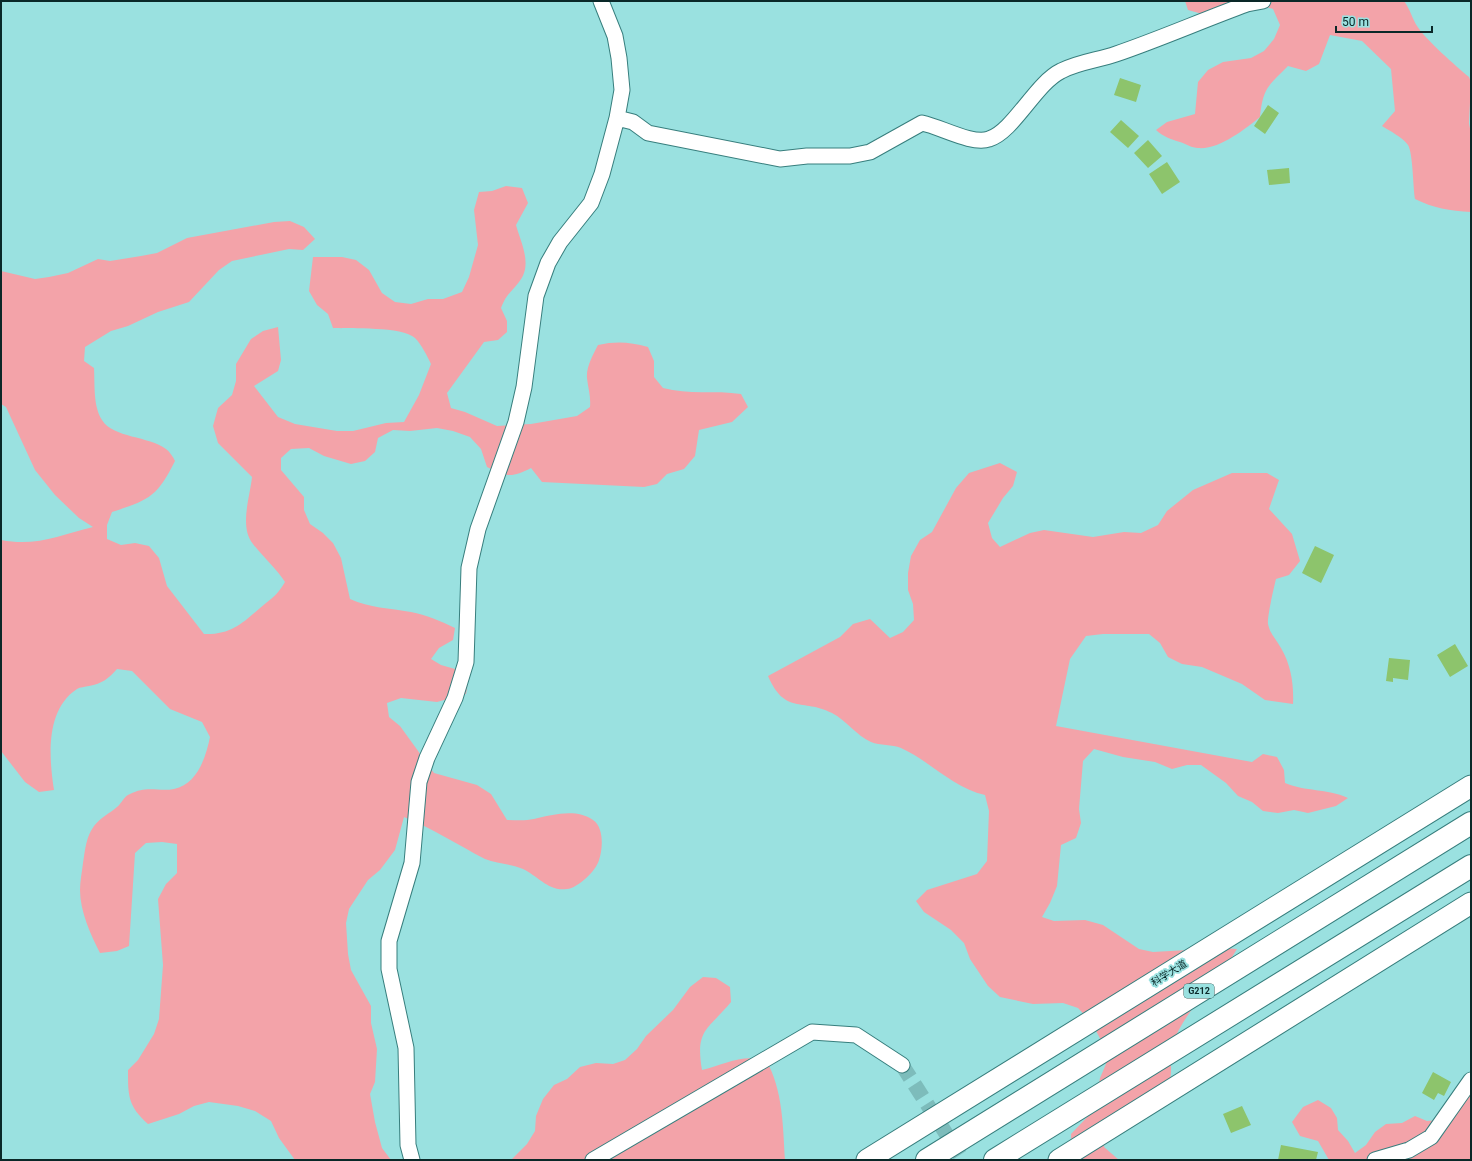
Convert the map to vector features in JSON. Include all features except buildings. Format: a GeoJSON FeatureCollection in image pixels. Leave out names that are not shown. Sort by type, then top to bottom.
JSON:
{"type":"FeatureCollection","features":[{"type":"Feature","properties":{"kind":"highway","name":"G212"},"geometry":{"type":"LineString","coordinates":[[927,1160],[1471,823]]}},
{"type":"Feature","properties":{"kind":"highway"},"geometry":{"type":"LineString","coordinates":[[995,1160],[1471,866]]}},
{"type":"Feature","properties":{"kind":"main road","name":"科学大道"},"geometry":{"type":"LineString","coordinates":[[867,1160],[1471,786]]}},
{"type":"Feature","properties":{"kind":"main road"},"geometry":{"type":"LineString","coordinates":[[1059,1160],[1471,903]]}},
{"type":"Feature","properties":{"kind":"street"},"geometry":{"type":"LineString","coordinates":[[412,1160],[408,1145],[406,1048],[389,969],[389,941],[412,864],[419,782],[455,698],[466,662],[469,568],[478,529],[516,422],[524,386],[536,296],[548,263],[560,242],[591,203],[602,174],[617,118],[622,90],[619,58],[615,36],[601,1]]}},
{"type":"Feature","properties":{"kind":"street"},"geometry":{"type":"LineString","coordinates":[[617,118],[633,122],[648,133],[780,159],[807,156],[850,156],[870,152],[922,123],[936,126],[972,140],[988,140],[999,135],[1041,87],[1060,71],[1116,54],[1239,7],[1263,1]]}},
{"type":"Feature","properties":{"kind":"street"},"geometry":{"type":"LineString","coordinates":[[593,1160],[812,1032],[856,1035],[902,1065]]}},
{"type":"Feature","properties":{"kind":"street"},"geometry":{"type":"LineString","coordinates":[[1375,1160],[1409,1150],[1431,1136],[1471,1080]]}},
{"type":"Feature","properties":{"kind":"shaded area"},"geometry":{"type":"Polygon","coordinates":[[[1185,1],[1404,1],[1421,32],[1469,77],[1471,82],[1469,123],[1471,134],[1471,212],[1456,211],[1428,205],[1415,199],[1410,149],[1408,145],[1399,137],[1382,126],[1395,111],[1391,69],[1362,41],[1330,35],[1319,64],[1306,71],[1288,66],[1271,83],[1265,93],[1260,117],[1239,133],[1223,142],[1206,148],[1196,148],[1164,136],[1156,130],[1167,122],[1195,114],[1198,82],[1208,70],[1223,62],[1251,58],[1264,51],[1274,39],[1280,25],[1273,9],[1258,4],[1213,17],[1188,10],[1185,1]]]}},
{"type":"Feature","properties":{"kind":"shaded area"},"geometry":{"type":"Polygon","coordinates":[[[506,186],[522,188],[528,203],[516,225],[525,254],[525,268],[519,282],[507,296],[501,308],[507,321],[507,332],[498,340],[484,342],[447,393],[451,408],[465,412],[497,426],[531,424],[577,416],[590,407],[587,374],[590,361],[598,345],[611,343],[629,343],[648,347],[654,361],[654,377],[663,388],[692,392],[741,394],[748,407],[732,422],[699,430],[695,456],[684,469],[667,474],[657,484],[644,487],[542,482],[531,468],[514,475],[499,473],[487,467],[481,449],[470,437],[453,431],[437,428],[410,431],[393,430],[378,438],[375,452],[365,461],[351,464],[324,456],[309,448],[291,449],[281,458],[281,470],[304,497],[304,510],[310,524],[323,533],[333,543],[341,558],[350,599],[372,606],[422,615],[455,628],[453,640],[439,648],[431,659],[441,665],[455,669],[468,682],[466,694],[437,702],[401,698],[387,703],[389,717],[400,726],[434,773],[477,785],[491,794],[507,820],[531,820],[572,813],[586,816],[597,823],[601,833],[602,844],[599,860],[590,874],[576,886],[567,889],[555,888],[549,886],[523,869],[485,859],[435,831],[404,817],[395,850],[380,870],[368,880],[349,909],[346,923],[348,954],[351,970],[371,1006],[371,1023],[377,1049],[375,1082],[370,1094],[382,1148],[391,1160],[295,1160],[279,1138],[271,1121],[255,1111],[238,1106],[209,1102],[194,1106],[179,1114],[148,1124],[136,1112],[130,1100],[128,1070],[138,1060],[154,1034],[159,1019],[163,965],[158,899],[166,884],[177,873],[177,844],[162,842],[146,843],[135,853],[129,946],[117,951],[100,953],[87,923],[80,898],[80,883],[84,853],[91,830],[96,823],[117,807],[128,795],[136,791],[147,789],[174,789],[189,781],[200,768],[210,737],[202,722],[170,709],[132,671],[117,669],[108,678],[101,682],[77,689],[67,698],[59,709],[54,722],[51,750],[54,790],[39,792],[25,782],[1,751],[1,540],[14,542],[37,541],[93,527],[79,518],[55,495],[35,470],[6,407],[1,404],[1,271],[35,279],[49,277],[68,273],[98,259],[110,261],[157,253],[187,238],[274,222],[290,221],[304,227],[315,239],[303,250],[289,249],[232,261],[219,270],[189,302],[158,312],[128,326],[111,331],[85,347],[84,361],[94,368],[96,402],[102,420],[107,426],[123,434],[159,445],[167,450],[175,461],[163,482],[151,496],[135,504],[112,512],[107,525],[107,539],[121,545],[135,543],[149,546],[159,558],[167,586],[204,634],[214,634],[231,629],[245,621],[274,596],[285,582],[253,544],[249,537],[246,512],[252,477],[218,443],[213,426],[218,408],[232,395],[236,381],[236,364],[251,339],[263,331],[278,327],[281,360],[278,371],[254,386],[278,417],[295,424],[337,431],[353,431],[386,423],[404,422],[419,395],[431,364],[424,351],[415,338],[408,334],[376,329],[333,328],[328,314],[317,305],[309,291],[313,257],[342,257],[356,260],[369,270],[382,293],[395,302],[411,304],[428,299],[443,299],[462,292],[469,277],[478,245],[474,210],[479,192],[492,191],[506,186]]]}},
{"type":"Feature","properties":{"kind":"shaded area"},"geometry":{"type":"Polygon","coordinates":[[[1000,463],[1017,472],[1013,486],[1003,498],[988,523],[992,538],[1000,547],[1030,533],[1044,530],[1093,537],[1124,532],[1141,533],[1158,525],[1167,511],[1193,490],[1232,473],[1267,473],[1279,480],[1269,509],[1292,534],[1300,561],[1289,575],[1276,579],[1268,624],[1287,661],[1292,682],[1293,704],[1265,700],[1242,684],[1202,667],[1182,664],[1168,657],[1160,643],[1149,634],[1103,634],[1086,636],[1070,659],[1056,726],[1252,762],[1263,754],[1277,757],[1284,770],[1285,783],[1348,798],[1336,806],[1308,813],[1294,810],[1278,813],[1263,811],[1252,802],[1238,796],[1226,783],[1201,765],[1187,765],[1172,769],[1155,762],[1123,757],[1094,749],[1083,761],[1079,809],[1081,823],[1076,838],[1061,845],[1057,886],[1042,917],[1054,921],[1085,920],[1103,925],[1139,949],[1153,952],[1222,948],[1237,949],[1221,973],[1192,1009],[1177,1034],[1171,1050],[1171,1076],[1167,1088],[1149,1104],[1106,1134],[1104,1147],[1119,1160],[1072,1160],[1071,1134],[1094,1110],[1100,1078],[1106,1064],[1106,1050],[1092,1023],[1078,1008],[1063,1003],[1033,1004],[1000,997],[988,986],[970,959],[964,943],[951,930],[924,912],[916,901],[927,890],[977,874],[987,861],[989,811],[985,795],[962,787],[912,753],[894,746],[871,742],[832,713],[812,706],[795,704],[788,701],[774,688],[768,676],[840,637],[853,624],[870,619],[890,638],[903,632],[914,620],[913,604],[908,590],[908,573],[911,556],[920,540],[932,532],[956,488],[969,473],[1000,463]]]}},
{"type":"Feature","properties":{"kind":"shaded area"},"geometry":{"type":"Polygon","coordinates":[[[703,977],[716,978],[730,987],[731,1002],[705,1031],[702,1038],[700,1056],[702,1070],[733,1060],[757,1058],[766,1060],[772,1072],[779,1096],[783,1121],[785,1160],[511,1160],[527,1144],[535,1131],[536,1116],[543,1099],[554,1085],[567,1079],[580,1067],[596,1063],[613,1064],[625,1060],[637,1049],[646,1036],[673,1010],[690,987],[703,977]]]}},
{"type":"Feature","properties":{"kind":"shaded area"},"geometry":{"type":"Polygon","coordinates":[[[1471,1074],[1471,1160],[1329,1160],[1318,1141],[1300,1136],[1292,1122],[1303,1107],[1318,1100],[1331,1108],[1337,1118],[1338,1130],[1348,1141],[1355,1153],[1366,1145],[1375,1132],[1386,1124],[1402,1123],[1415,1116],[1427,1121],[1440,1120],[1449,1100],[1460,1083],[1471,1074]]]}},
{"type":"Feature","properties":{"kind":"tunnel"},"geometry":{"type":"LineString","coordinates":[[902,1065],[963,1160]]}}]}
